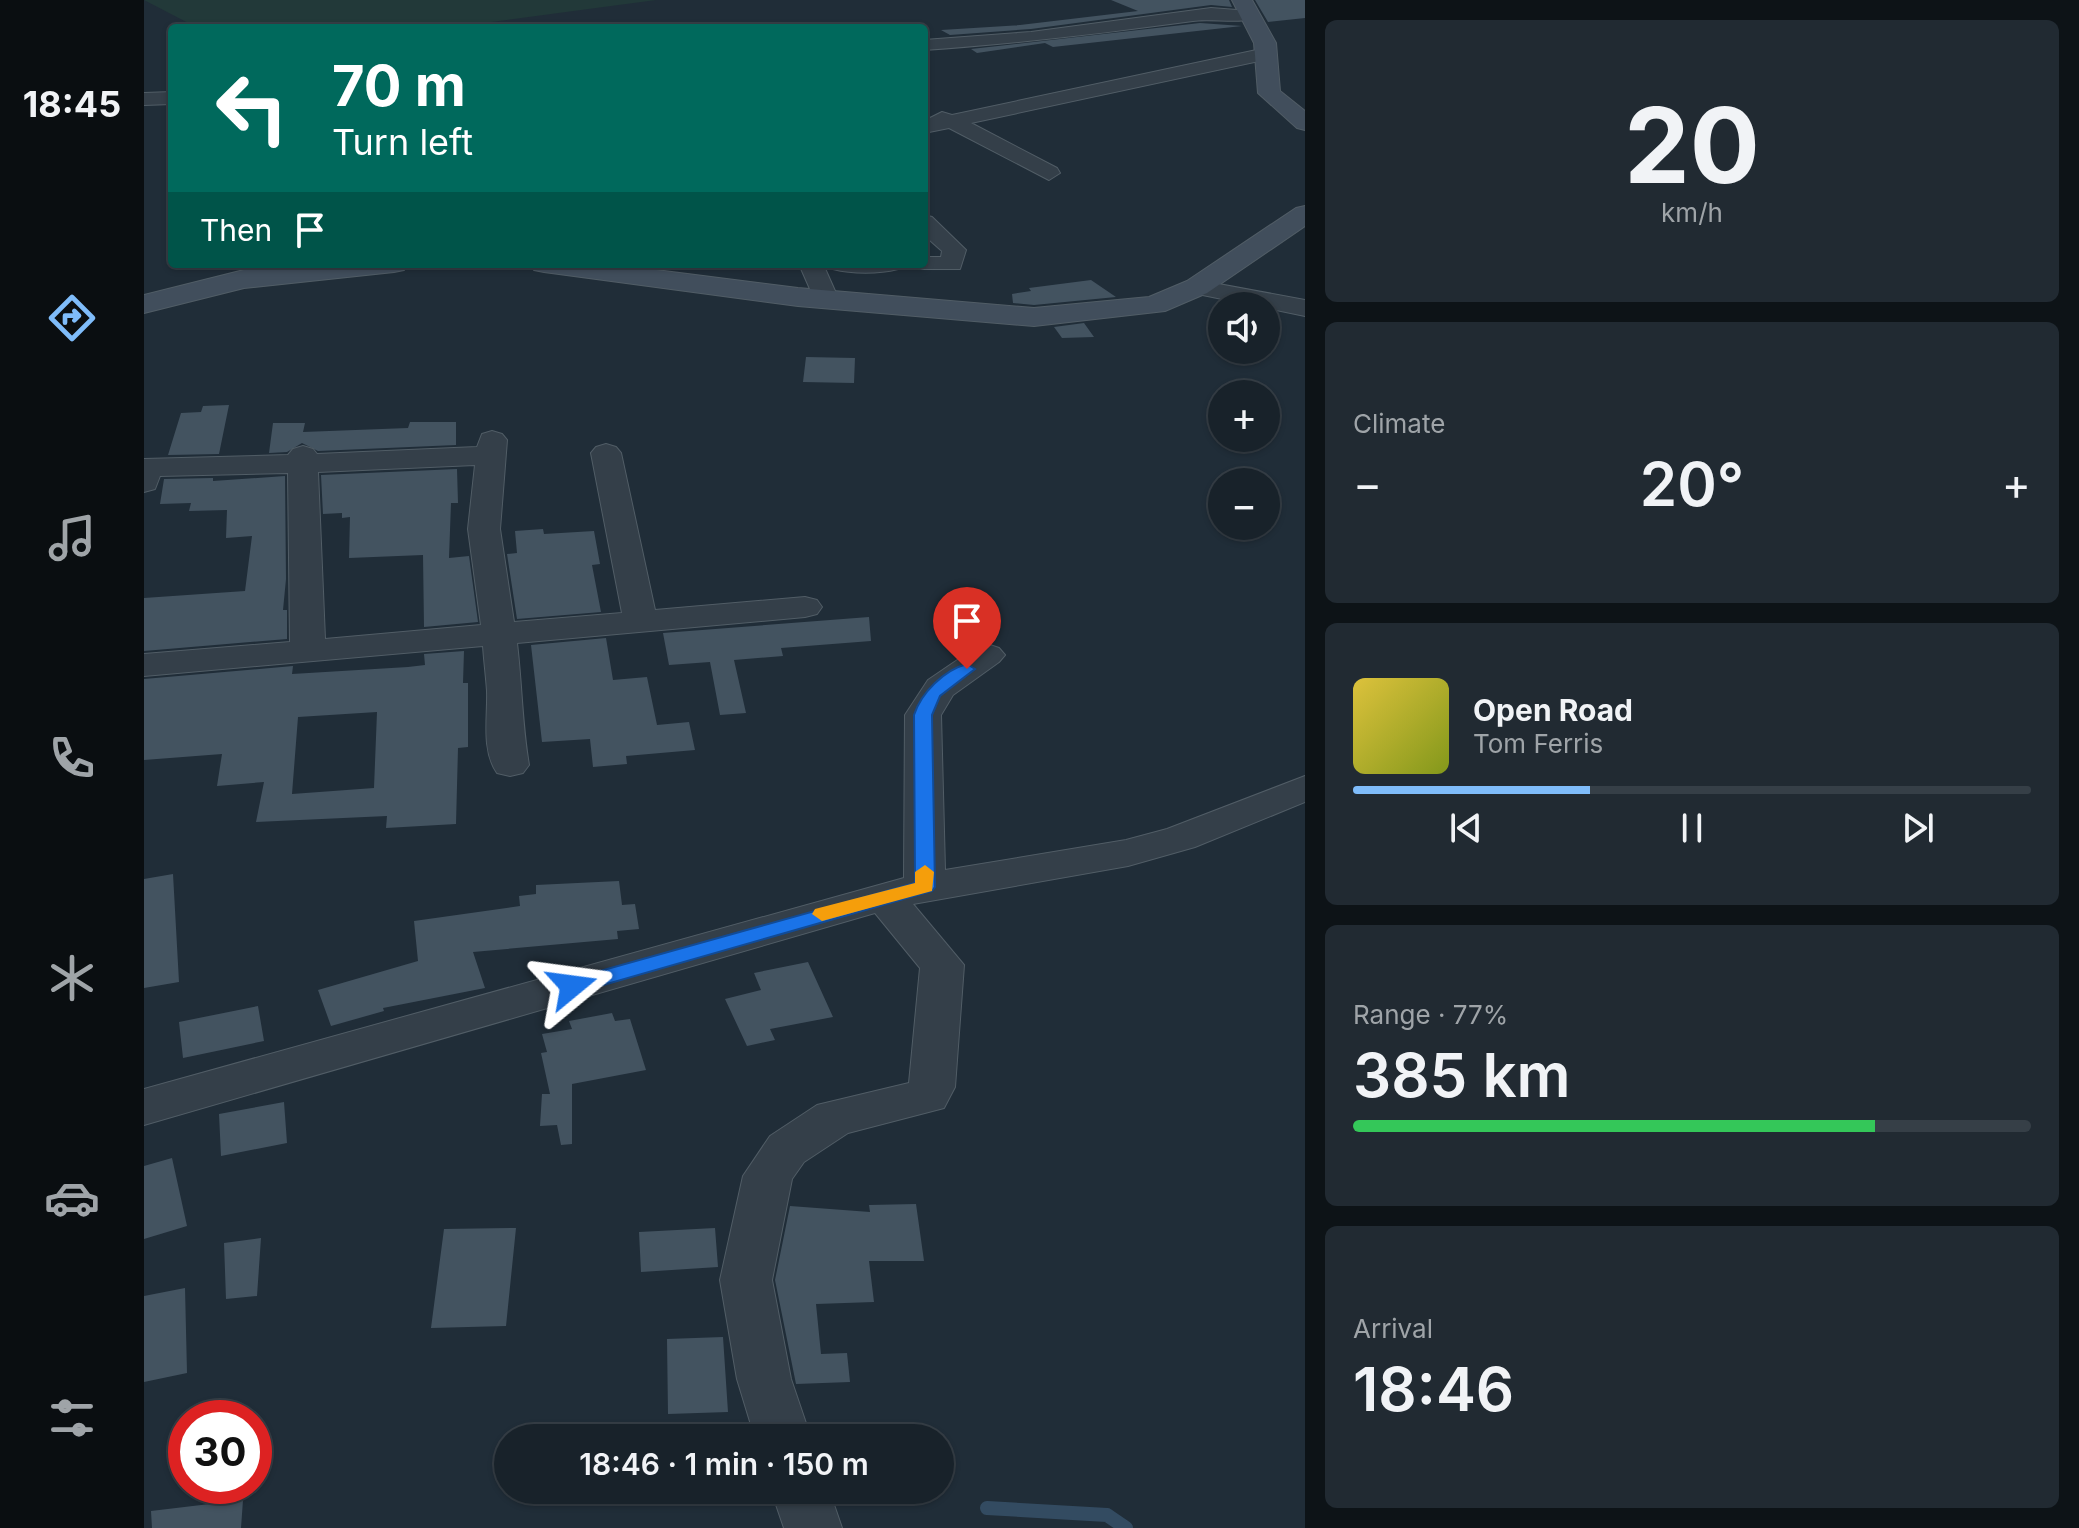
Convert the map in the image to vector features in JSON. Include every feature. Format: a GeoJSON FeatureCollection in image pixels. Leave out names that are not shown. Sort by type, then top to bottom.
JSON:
{"type":"FeatureCollection","features":[{"type":"Feature","properties":{"kind":"main road"},"geometry":{"type":"LineString","coordinates":[[1246,8],[1265,43],[1269,93],[1305,123]]}},
{"type":"Feature","properties":{"kind":"main road"},"geometry":{"type":"LineString","coordinates":[[575,268],[826,300],[1034,317],[1155,305],[1197,287],[1305,214]]}},
{"type":"Feature","properties":{"kind":"main road"},"geometry":{"type":"LineString","coordinates":[[144,304],[244,279],[354,268]]}},
{"type":"Feature","properties":{"kind":"street"},"geometry":{"type":"LineString","coordinates":[[928,45],[1031,37],[1246,8]]}},
{"type":"Feature","properties":{"kind":"street"},"geometry":{"type":"LineString","coordinates":[[928,126],[1266,54]]}},
{"type":"Feature","properties":{"kind":"street"},"geometry":{"type":"LineString","coordinates":[[144,99],[168,98]]}},
{"type":"Feature","properties":{"kind":"street"},"geometry":{"type":"LineString","coordinates":[[928,113],[1049,173]]}},
{"type":"Feature","properties":{"kind":"street"},"geometry":{"type":"LineString","coordinates":[[928,226],[954,250],[951,264],[928,264]]}},
{"type":"Feature","properties":{"kind":"street"},"geometry":{"type":"LineString","coordinates":[[813,268],[826,300]]}},
{"type":"Feature","properties":{"kind":"street"},"geometry":{"type":"LineString","coordinates":[[1197,287],[1305,308]]}},
{"type":"Feature","properties":{"kind":"street"},"geometry":{"type":"LineString","coordinates":[[144,483],[147,467],[492,448],[484,529],[499,633],[505,692],[504,728],[510,765]]}},
{"type":"Feature","properties":{"kind":"street"},"geometry":{"type":"LineString","coordinates":[[606,453],[640,620]]}},
{"type":"Feature","properties":{"kind":"street"},"geometry":{"type":"LineString","coordinates":[[304,460],[308,651]]}},
{"type":"Feature","properties":{"kind":"street"},"geometry":{"type":"LineString","coordinates":[[144,665],[805,607]]}},
{"type":"Feature","properties":{"kind":"street"},"geometry":{"type":"LineString","coordinates":[[778,1424],[764,1379],[746,1280],[768,1176],[787,1149],[834,1118],[896,1102],[915,1101],[927,1096],[932,1087],[933,1044],[942,965],[904,892],[923,715],[926,703],[934,693],[987,655]]}},
{"type":"Feature","properties":{"kind":"street"},"geometry":{"type":"LineString","coordinates":[[144,1107],[904,892],[1128,853],[1181,838],[1305,788]]}},
{"type":"Feature","properties":{"kind":"street"},"geometry":{"type":"LineString","coordinates":[[805,1504],[813,1528]]}},
{"type":"Feature","properties":{"kind":"green space"},"geometry":{"type":"Polygon","coordinates":[[[144,0],[656,0],[477,24],[190,24],[144,0]]]}},
{"type":"Feature","properties":{"kind":"building"},"geometry":{"type":"Polygon","coordinates":[[[1111,0],[1229,0],[1232,7],[1211,5],[1031,29],[950,35],[941,30],[1020,25],[1138,11],[1111,0]]]}},
{"type":"Feature","properties":{"kind":"building"},"geometry":{"type":"Polygon","coordinates":[[[1255,0],[1305,0],[1305,18],[1268,22],[1255,0]]]}},
{"type":"Feature","properties":{"kind":"building"},"geometry":{"type":"Polygon","coordinates":[[[1200,23],[1242,26],[1053,47],[1045,43],[977,53],[971,49],[1200,23]]]}},
{"type":"Feature","properties":{"kind":"building"},"geometry":{"type":"Polygon","coordinates":[[[1091,280],[1116,297],[1034,305],[1013,303],[1012,294],[1031,291],[1029,288],[1091,280]]]}},
{"type":"Feature","properties":{"kind":"building"},"geometry":{"type":"Polygon","coordinates":[[[1084,323],[1094,337],[1062,338],[1054,327],[1084,323]]]}},
{"type":"Feature","properties":{"kind":"building"},"geometry":{"type":"Polygon","coordinates":[[[806,357],[855,358],[854,383],[803,382],[806,357]]]}},
{"type":"Feature","properties":{"kind":"building"},"geometry":{"type":"Polygon","coordinates":[[[229,405],[219,454],[168,455],[181,413],[201,412],[203,406],[229,405]]]}},
{"type":"Feature","properties":{"kind":"building"},"geometry":{"type":"Polygon","coordinates":[[[410,422],[456,422],[456,445],[318,451],[302,443],[287,452],[269,453],[273,423],[305,423],[303,432],[408,428],[410,422]]]}},
{"type":"Feature","properties":{"kind":"building"},"geometry":{"type":"Polygon","coordinates":[[[457,469],[458,503],[451,503],[449,558],[469,556],[478,622],[424,627],[423,555],[349,558],[350,517],[342,518],[342,513],[323,514],[321,475],[457,469]]]}},
{"type":"Feature","properties":{"kind":"building"},"geometry":{"type":"Polygon","coordinates":[[[285,476],[286,579],[283,610],[287,610],[287,639],[144,651],[144,598],[245,591],[252,536],[226,538],[227,510],[189,511],[191,503],[160,504],[164,479],[213,478],[213,481],[285,476]]]}},
{"type":"Feature","properties":{"kind":"building"},"geometry":{"type":"Polygon","coordinates":[[[543,529],[544,534],[594,531],[600,564],[592,565],[601,612],[517,619],[507,554],[517,553],[515,531],[543,529]]]}},
{"type":"Feature","properties":{"kind":"building"},"geometry":{"type":"Polygon","coordinates":[[[869,617],[871,641],[781,648],[783,656],[734,660],[746,713],[720,715],[710,662],[669,665],[663,633],[869,617]]]}},
{"type":"Feature","properties":{"kind":"building"},"geometry":{"type":"Polygon","coordinates":[[[606,638],[613,680],[647,677],[657,725],[689,722],[695,750],[626,756],[627,764],[593,767],[590,739],[542,742],[531,645],[606,638]]]}},
{"type":"Feature","properties":{"kind":"building"},"geometry":{"type":"Polygon","coordinates":[[[464,651],[463,683],[468,683],[468,747],[458,748],[456,824],[386,828],[387,816],[256,822],[264,782],[217,786],[222,754],[144,760],[144,679],[293,666],[292,674],[408,667],[425,665],[424,654],[464,651]],[[377,712],[298,717],[292,794],[374,788],[377,712]]]}},
{"type":"Feature","properties":{"kind":"building"},"geometry":{"type":"Polygon","coordinates":[[[173,874],[179,982],[144,988],[144,879],[173,874]]]}},
{"type":"Feature","properties":{"kind":"building"},"geometry":{"type":"Polygon","coordinates":[[[619,881],[622,905],[635,904],[639,929],[617,931],[618,939],[473,952],[485,988],[383,1008],[384,1011],[331,1026],[318,990],[418,961],[414,921],[520,906],[519,896],[536,894],[536,885],[619,881]]]}},
{"type":"Feature","properties":{"kind":"building"},"geometry":{"type":"Polygon","coordinates":[[[808,962],[833,1017],[770,1029],[775,1040],[747,1046],[725,999],[761,990],[754,973],[808,962]]]}},
{"type":"Feature","properties":{"kind":"building"},"geometry":{"type":"Polygon","coordinates":[[[258,1006],[264,1041],[183,1058],[179,1022],[258,1006]]]}},
{"type":"Feature","properties":{"kind":"building"},"geometry":{"type":"Polygon","coordinates":[[[612,1013],[615,1021],[630,1019],[646,1070],[572,1084],[572,1144],[561,1145],[557,1125],[540,1126],[542,1094],[550,1094],[541,1053],[547,1052],[542,1034],[572,1029],[569,1021],[612,1013]]]}},
{"type":"Feature","properties":{"kind":"building"},"geometry":{"type":"Polygon","coordinates":[[[284,1102],[287,1143],[221,1156],[219,1114],[284,1102]]]}},
{"type":"Feature","properties":{"kind":"building"},"geometry":{"type":"Polygon","coordinates":[[[172,1158],[187,1226],[144,1239],[144,1166],[172,1158]]]}},
{"type":"Feature","properties":{"kind":"building"},"geometry":{"type":"Polygon","coordinates":[[[916,1204],[924,1261],[869,1261],[874,1302],[816,1304],[821,1354],[847,1353],[850,1382],[796,1384],[775,1280],[790,1206],[870,1212],[869,1205],[916,1204]]]}},
{"type":"Feature","properties":{"kind":"building"},"geometry":{"type":"Polygon","coordinates":[[[516,1228],[506,1326],[431,1328],[444,1229],[516,1228]]]}},
{"type":"Feature","properties":{"kind":"building"},"geometry":{"type":"Polygon","coordinates":[[[715,1228],[718,1267],[641,1272],[639,1232],[715,1228]]]}},
{"type":"Feature","properties":{"kind":"building"},"geometry":{"type":"Polygon","coordinates":[[[261,1238],[257,1296],[226,1299],[224,1243],[261,1238]]]}},
{"type":"Feature","properties":{"kind":"building"},"geometry":{"type":"Polygon","coordinates":[[[185,1288],[187,1373],[144,1382],[144,1296],[185,1288]]]}},
{"type":"Feature","properties":{"kind":"building"},"geometry":{"type":"Polygon","coordinates":[[[723,1337],[728,1412],[668,1414],[667,1339],[723,1337]]]}},
{"type":"Feature","properties":{"kind":"building"},"geometry":{"type":"Polygon","coordinates":[[[210,1504],[243,1504],[241,1528],[152,1528],[151,1511],[210,1504]]]}},
{"type":"Feature","properties":{"kind":"waterway"},"geometry":{"type":"LineString","coordinates":[[987,1508],[1107,1515],[1126,1528]]}},
{"type":"Feature","properties":{"kind":"slow traffic"},"geometry":{"type":"LineString","coordinates":[[822,914],[925,887],[925,872]]}},
{"type":"Feature","properties":{"kind":"route"},"geometry":{"type":"LineString","coordinates":[[572,986],[925,887],[923,715],[926,703],[934,693],[967,669]]}}]}
